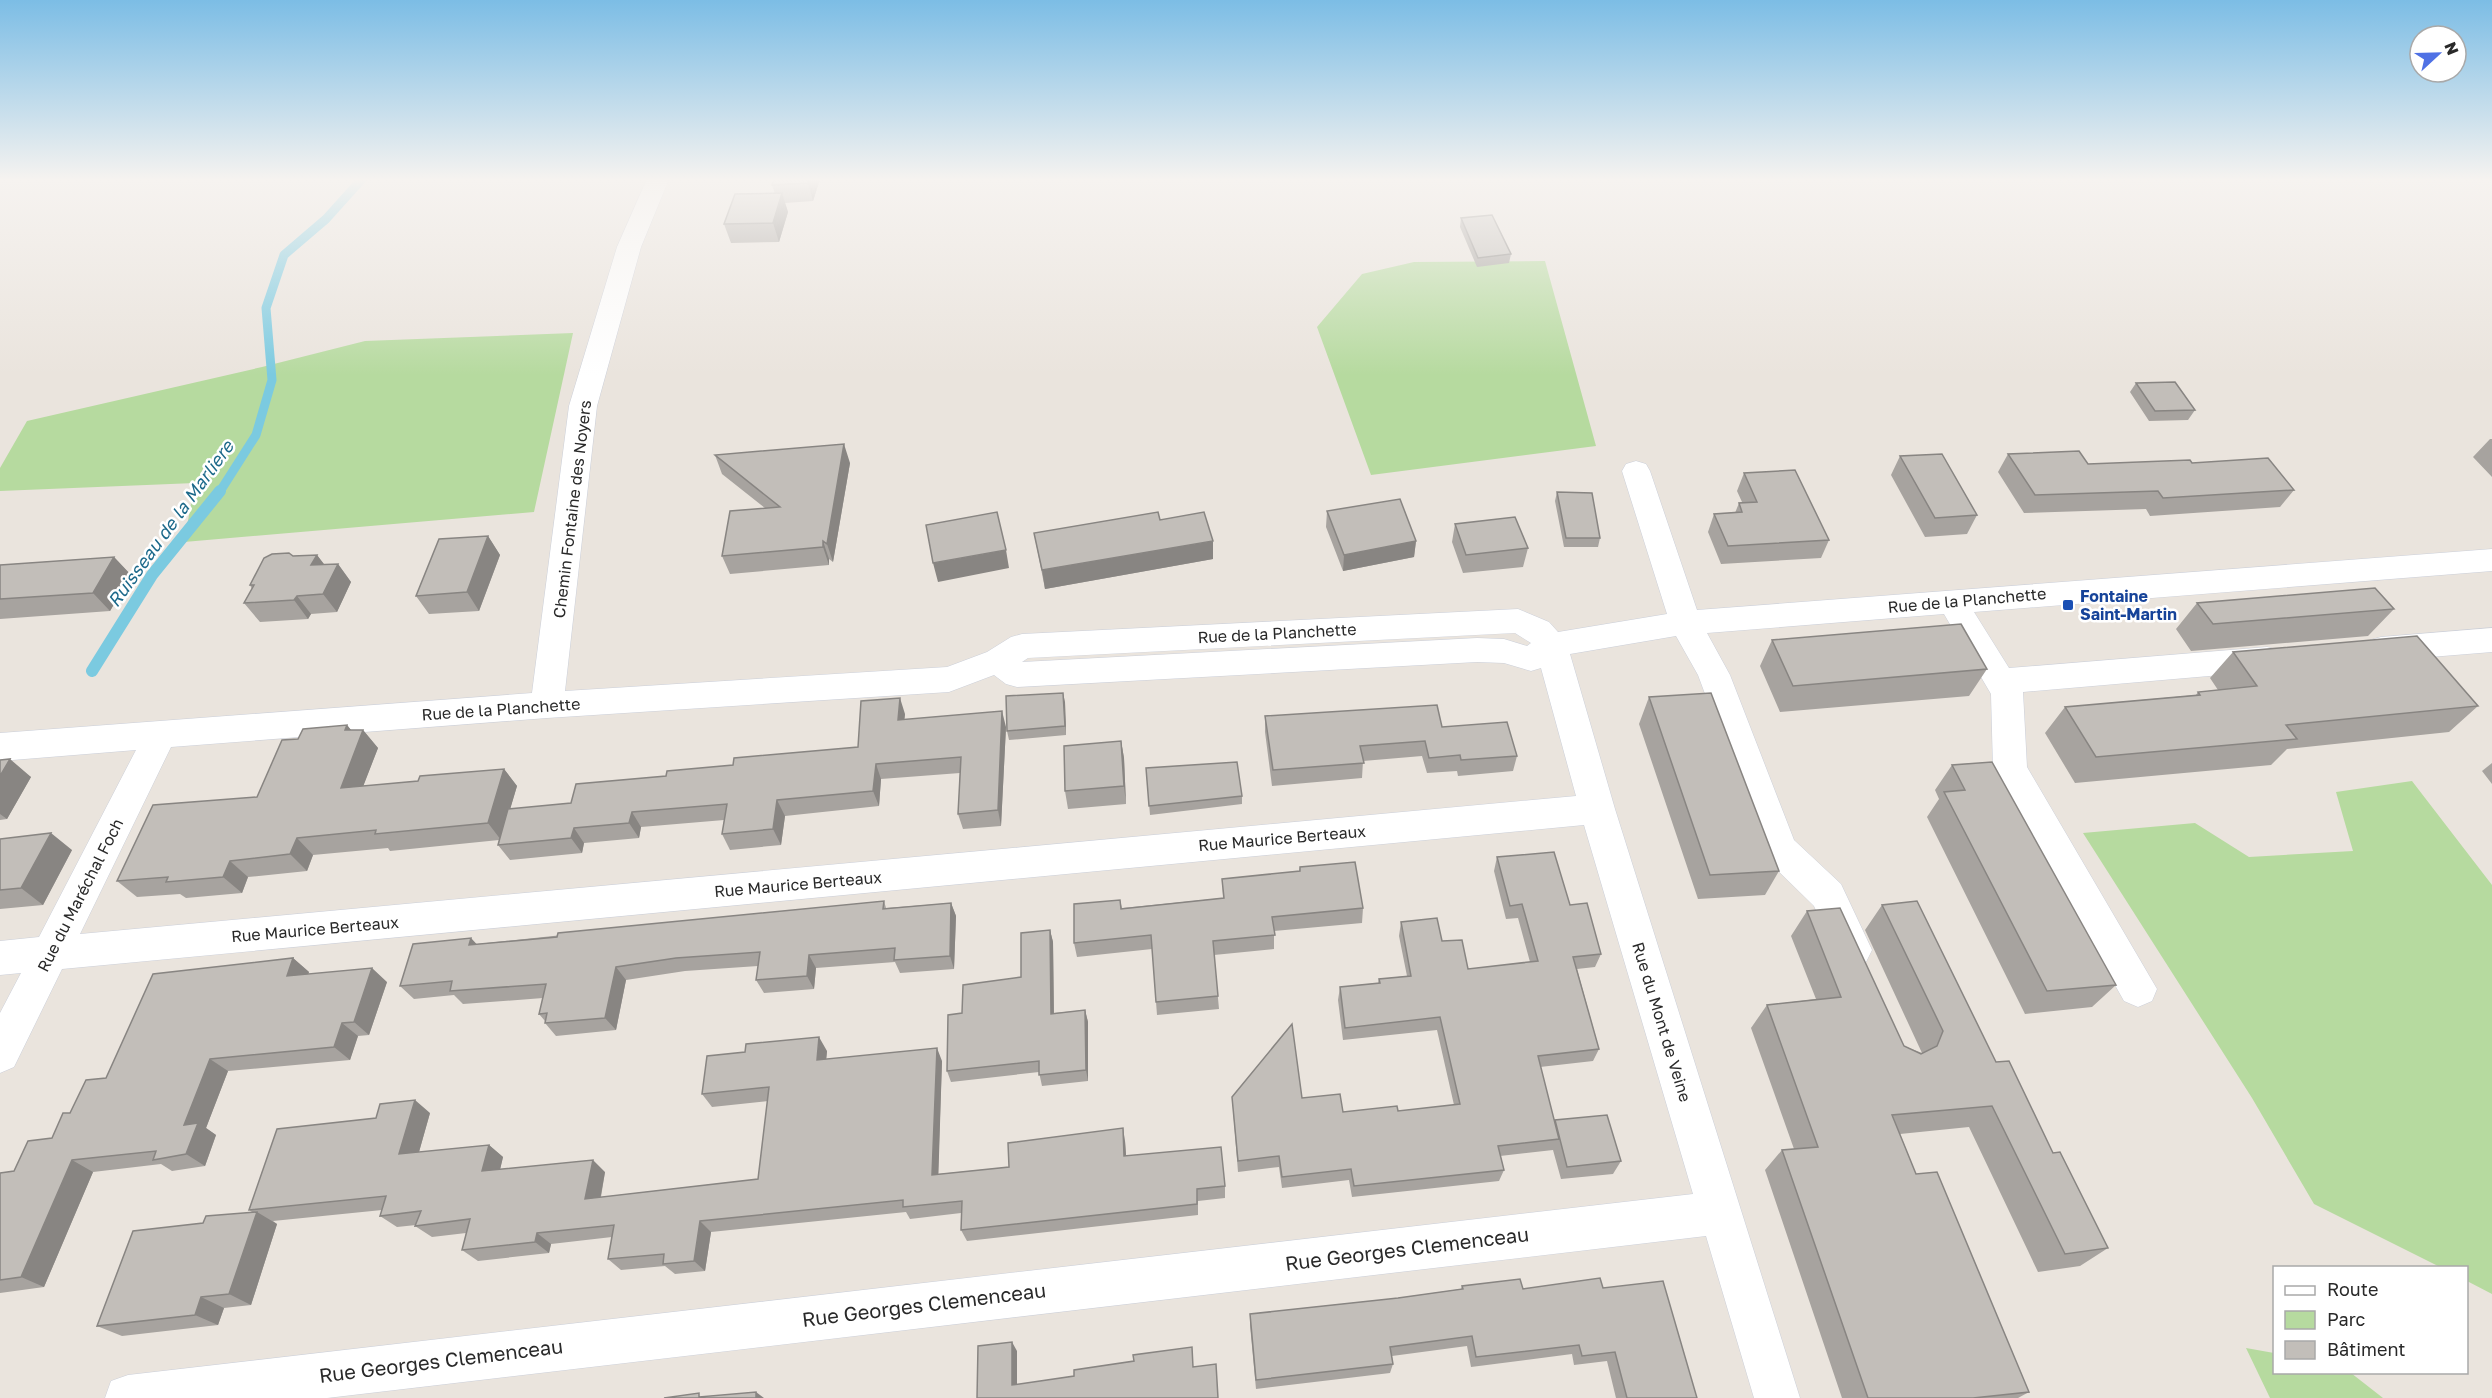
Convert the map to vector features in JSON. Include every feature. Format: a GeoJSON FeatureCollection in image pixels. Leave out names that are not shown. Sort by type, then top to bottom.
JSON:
{"type":"FeatureCollection","features":[{"type":"Feature","properties":{"kind":"street","name":"Chemin Fontaine des Noyers"},"geometry":{"type":"LineString","coordinates":[[547,705],[583,406],[630,244]]}},
{"type":"Feature","properties":{"kind":"street"},"geometry":{"type":"LineString","coordinates":[[1636,471],[1685,623],[1714,675],[1780,849],[1828,895],[1866,980]]}},
{"type":"Feature","properties":{"kind":"street","name":"Rue de la Planchette"},"geometry":{"type":"LineString","coordinates":[[0,747],[547,705],[949,679],[998,661],[1017,675],[1477,650],[1504,651],[1532,659],[1551,645],[1685,623],[2492,560]]}},
{"type":"Feature","properties":{"kind":"street"},"geometry":{"type":"LineString","coordinates":[[1952,601],[2007,693],[2010,768],[2138,990]]}},
{"type":"Feature","properties":{"kind":"street","name":"Rue du Mont de Veine"},"geometry":{"type":"LineString","coordinates":[[1551,645],[1597,809],[1777,1398]]}},
{"type":"Feature","properties":{"kind":"street"},"geometry":{"type":"LineString","coordinates":[[2351,652],[2488,645]]}},
{"type":"Feature","properties":{"kind":"street"},"geometry":{"type":"LineString","coordinates":[[2000,681],[2293,656]]}},
{"type":"Feature","properties":{"kind":"street","name":"Rue du Maréchal Foch"},"geometry":{"type":"LineString","coordinates":[[0,1054],[160,736]]}},
{"type":"Feature","properties":{"kind":"street","name":"Rue Maurice Berteaux"},"geometry":{"type":"LineString","coordinates":[[0,958],[1597,809]]}},
{"type":"Feature","properties":{"kind":"street","name":"Rue Georges Clemenceau"},"geometry":{"type":"LineString","coordinates":[[128,1398],[1720,1213]]}},
{"type":"Feature","properties":{"kind":"green space"},"geometry":{"type":"Polygon","coordinates":[[[1545,261],[1596,446],[1371,475],[1317,327],[1362,274],[1414,262],[1545,261]]]}},
{"type":"Feature","properties":{"kind":"green space"},"geometry":{"type":"Polygon","coordinates":[[[573,333],[534,512],[184,542],[195,483],[0,491],[0,468],[27,421],[365,341],[573,333]]]}},
{"type":"Feature","properties":{"kind":"green space"},"geometry":{"type":"Polygon","coordinates":[[[2412,781],[2492,885],[2492,1294],[2468,1282],[2468,1266],[2438,1266],[2314,1204],[2252,1098],[2083,833],[2195,823],[2249,857],[2353,851],[2336,792],[2412,781]]]}},
{"type":"Feature","properties":{"kind":"green space"},"geometry":{"type":"Polygon","coordinates":[[[2246,1348],[2273,1353],[2273,1374],[2352,1374],[2383,1398],[2270,1398],[2246,1348]]]}},
{"type":"Feature","properties":{"kind":"building"},"geometry":{"type":"Polygon","coordinates":[[[1472,244],[1506,244],[1511,254],[1478,258],[1472,244]]]}},
{"type":"Feature","properties":{"kind":"building"},"geometry":{"type":"Polygon","coordinates":[[[2175,382],[2195,410],[2155,411],[2136,383],[2175,382]]]}},
{"type":"Feature","properties":{"kind":"building"},"geometry":{"type":"Polygon","coordinates":[[[844,444],[827,544],[823,541],[823,547],[722,556],[730,511],[780,507],[715,455],[844,444]]]}},
{"type":"Feature","properties":{"kind":"building"},"geometry":{"type":"Polygon","coordinates":[[[2079,451],[2088,464],[2190,460],[2192,463],[2268,458],[2294,490],[2163,498],[2158,491],[2035,495],[2008,454],[2079,451]]]}},
{"type":"Feature","properties":{"kind":"building"},"geometry":{"type":"Polygon","coordinates":[[[1942,454],[1977,515],[1935,518],[1900,456],[1942,454]]]}},
{"type":"Feature","properties":{"kind":"building"},"geometry":{"type":"Polygon","coordinates":[[[1795,470],[1829,540],[1728,546],[1714,514],[1742,512],[1739,503],[1757,502],[1744,473],[1795,470]]]}},
{"type":"Feature","properties":{"kind":"building"},"geometry":{"type":"Polygon","coordinates":[[[1557,492],[1592,493],[1600,538],[1566,538],[1557,492]]]}},
{"type":"Feature","properties":{"kind":"building"},"geometry":{"type":"Polygon","coordinates":[[[1400,499],[1416,541],[1344,555],[1327,511],[1400,499]]]}},
{"type":"Feature","properties":{"kind":"building"},"geometry":{"type":"Polygon","coordinates":[[[997,512],[1006,550],[933,563],[926,525],[997,512]]]}},
{"type":"Feature","properties":{"kind":"building"},"geometry":{"type":"Polygon","coordinates":[[[1158,512],[1160,520],[1204,512],[1213,541],[1042,570],[1034,533],[1158,512]]]}},
{"type":"Feature","properties":{"kind":"building"},"geometry":{"type":"Polygon","coordinates":[[[1515,517],[1528,548],[1466,555],[1455,524],[1515,517]]]}},
{"type":"Feature","properties":{"kind":"building"},"geometry":{"type":"Polygon","coordinates":[[[488,536],[467,592],[416,596],[439,539],[488,536]]]}},
{"type":"Feature","properties":{"kind":"building"},"geometry":{"type":"Polygon","coordinates":[[[289,553],[293,556],[317,555],[311,565],[338,564],[323,594],[297,596],[294,600],[244,603],[254,585],[250,585],[264,558],[272,554],[289,553]]]}},
{"type":"Feature","properties":{"kind":"building"},"geometry":{"type":"Polygon","coordinates":[[[114,557],[93,593],[0,599],[0,565],[114,557]]]}},
{"type":"Feature","properties":{"kind":"building"},"geometry":{"type":"Polygon","coordinates":[[[2375,588],[2394,609],[2213,624],[2197,603],[2375,588]]]}},
{"type":"Feature","properties":{"kind":"building"},"geometry":{"type":"Polygon","coordinates":[[[1961,624],[1987,669],[1793,686],[1772,640],[1961,624]]]}},
{"type":"Feature","properties":{"kind":"building"},"geometry":{"type":"Polygon","coordinates":[[[2417,636],[2478,706],[2286,725],[2297,739],[2096,757],[2065,707],[2200,695],[2198,692],[2257,686],[2233,652],[2417,636]]]}},
{"type":"Feature","properties":{"kind":"building"},"geometry":{"type":"Polygon","coordinates":[[[1063,693],[1065,726],[1007,731],[1006,696],[1063,693]]]}},
{"type":"Feature","properties":{"kind":"building"},"geometry":{"type":"Polygon","coordinates":[[[1711,693],[1779,871],[1710,875],[1649,697],[1711,693]]]}},
{"type":"Feature","properties":{"kind":"building"},"geometry":{"type":"Polygon","coordinates":[[[900,698],[898,720],[1002,711],[998,810],[958,814],[961,757],[876,764],[873,791],[777,800],[773,829],[722,834],[727,804],[632,812],[629,823],[574,828],[571,838],[498,845],[508,809],[571,803],[576,784],[666,776],[667,771],[733,765],[734,758],[858,747],[861,701],[900,698]]]}},
{"type":"Feature","properties":{"kind":"building"},"geometry":{"type":"Polygon","coordinates":[[[1437,705],[1442,727],[1507,722],[1517,756],[1461,760],[1460,755],[1429,758],[1425,741],[1360,746],[1364,763],[1273,770],[1265,716],[1437,705]]]}},
{"type":"Feature","properties":{"kind":"building"},"geometry":{"type":"Polygon","coordinates":[[[347,725],[345,730],[363,730],[341,788],[418,781],[420,776],[504,769],[488,823],[375,834],[376,830],[297,838],[290,854],[230,861],[223,877],[166,882],[168,877],[117,881],[153,805],[257,797],[282,740],[298,739],[303,729],[347,725]]]}},
{"type":"Feature","properties":{"kind":"building"},"geometry":{"type":"Polygon","coordinates":[[[1121,741],[1124,786],[1065,791],[1064,746],[1121,741]]]}},
{"type":"Feature","properties":{"kind":"building"},"geometry":{"type":"Polygon","coordinates":[[[10,759],[0,776],[0,760],[10,759]]]}},
{"type":"Feature","properties":{"kind":"building"},"geometry":{"type":"Polygon","coordinates":[[[1237,762],[1242,796],[1149,806],[1146,768],[1237,762]]]}},
{"type":"Feature","properties":{"kind":"building"},"geometry":{"type":"Polygon","coordinates":[[[1992,762],[2116,985],[2047,991],[1944,792],[1965,790],[1952,765],[1992,762]]]}},
{"type":"Feature","properties":{"kind":"building"},"geometry":{"type":"Polygon","coordinates":[[[51,833],[21,888],[0,890],[0,839],[51,833]]]}},
{"type":"Feature","properties":{"kind":"building"},"geometry":{"type":"Polygon","coordinates":[[[1554,852],[1570,905],[1587,903],[1601,954],[1573,957],[1599,1049],[1538,1056],[1559,1139],[1498,1146],[1504,1170],[1354,1186],[1351,1169],[1282,1177],[1279,1156],[1238,1161],[1232,1097],[1292,1024],[1302,1098],[1340,1094],[1343,1112],[1397,1106],[1398,1111],[1460,1104],[1440,1017],[1345,1028],[1340,987],[1380,983],[1379,979],[1411,976],[1401,922],[1437,918],[1442,941],[1462,940],[1468,969],[1538,961],[1522,904],[1510,906],[1497,857],[1554,852]]]}},
{"type":"Feature","properties":{"kind":"building"},"geometry":{"type":"Polygon","coordinates":[[[1355,862],[1363,908],[1272,917],[1275,935],[1213,941],[1218,996],[1156,1002],[1151,935],[1074,943],[1074,904],[1120,900],[1121,909],[1224,898],[1222,879],[1300,871],[1300,867],[1355,862]]]}},
{"type":"Feature","properties":{"kind":"building"},"geometry":{"type":"Polygon","coordinates":[[[884,901],[883,909],[951,903],[950,956],[894,960],[895,948],[809,955],[807,976],[756,980],[760,952],[676,958],[616,967],[605,1018],[545,1023],[547,1013],[539,1014],[546,984],[450,991],[452,981],[400,986],[413,944],[471,938],[469,945],[557,937],[558,933],[884,901]]]}},
{"type":"Feature","properties":{"kind":"building"},"geometry":{"type":"Polygon","coordinates":[[[1917,901],[1996,1062],[2009,1061],[2053,1153],[2060,1152],[2108,1248],[2065,1254],[1992,1106],[1892,1115],[1916,1174],[1937,1172],[2029,1392],[1973,1398],[1868,1398],[1782,1150],[1818,1147],[1767,1005],[1841,997],[1807,911],[1840,908],[1904,1046],[1921,1054],[1937,1046],[1943,1031],[1882,905],[1917,901]]]}},
{"type":"Feature","properties":{"kind":"building"},"geometry":{"type":"Polygon","coordinates":[[[1050,930],[1051,1014],[1085,1010],[1086,1070],[1039,1075],[1039,1061],[947,1071],[948,1015],[962,1013],[963,985],[1021,977],[1021,933],[1050,930]]]}},
{"type":"Feature","properties":{"kind":"building"},"geometry":{"type":"Polygon","coordinates":[[[293,958],[287,976],[372,968],[354,1022],[342,1023],[334,1047],[210,1059],[184,1125],[198,1123],[186,1154],[153,1160],[156,1151],[72,1160],[21,1277],[0,1280],[0,1173],[14,1171],[28,1141],[52,1138],[63,1113],[70,1113],[86,1080],[106,1078],[153,974],[293,958]]]}},
{"type":"Feature","properties":{"kind":"building"},"geometry":{"type":"Polygon","coordinates":[[[819,1037],[817,1060],[937,1048],[932,1175],[1009,1167],[1008,1143],[1123,1128],[1124,1156],[1221,1147],[1225,1186],[1197,1189],[1197,1204],[961,1230],[962,1201],[903,1207],[903,1200],[700,1221],[694,1261],[663,1264],[664,1254],[608,1259],[614,1225],[537,1233],[535,1242],[462,1250],[470,1219],[415,1226],[421,1211],[380,1216],[386,1196],[249,1210],[277,1129],[376,1118],[380,1104],[415,1100],[399,1154],[489,1145],[482,1171],[593,1160],[585,1199],[758,1179],[769,1087],[702,1094],[707,1056],[745,1052],[746,1044],[819,1037]]]}},
{"type":"Feature","properties":{"kind":"building"},"geometry":{"type":"Polygon","coordinates":[[[1607,1115],[1621,1161],[1567,1167],[1555,1120],[1607,1115]]]}},
{"type":"Feature","properties":{"kind":"building"},"geometry":{"type":"Polygon","coordinates":[[[257,1212],[229,1294],[201,1297],[195,1315],[97,1326],[133,1231],[203,1223],[206,1216],[257,1212]]]}},
{"type":"Feature","properties":{"kind":"building"},"geometry":{"type":"Polygon","coordinates":[[[1600,1278],[1603,1288],[1663,1281],[1697,1398],[1627,1398],[1615,1352],[1582,1356],[1579,1345],[1476,1357],[1472,1336],[1390,1347],[1393,1364],[1256,1380],[1250,1314],[1398,1298],[1463,1289],[1462,1286],[1520,1279],[1523,1289],[1600,1278]]]}},
{"type":"Feature","properties":{"kind":"building"},"geometry":{"type":"Polygon","coordinates":[[[1012,1342],[1012,1385],[1074,1376],[1074,1370],[1134,1361],[1133,1355],[1192,1347],[1193,1367],[1216,1364],[1218,1398],[977,1398],[978,1346],[1012,1342]]]}},
{"type":"Feature","properties":{"kind":"building"},"geometry":{"type":"Polygon","coordinates":[[[756,1392],[756,1398],[664,1398],[699,1393],[699,1397],[756,1392]]]}},
{"type":"Feature","properties":{"kind":"waterway","name":"Ruisseau de la Marliere"},"geometry":{"type":"LineString","coordinates":[[219,493],[256,435],[272,380],[266,308],[284,255],[297,244]]}},
{"type":"Feature","properties":{"kind":"waterway","name":"Ruisseau de la Marliere"},"geometry":{"type":"LineString","coordinates":[[92,671],[152,575],[220,491]]}},
{"type":"Feature","properties":{"kind":"place","name":"Fontaine Saint-Martin"},"geometry":{"type":"Point","coordinates":[2068,605]}}]}
